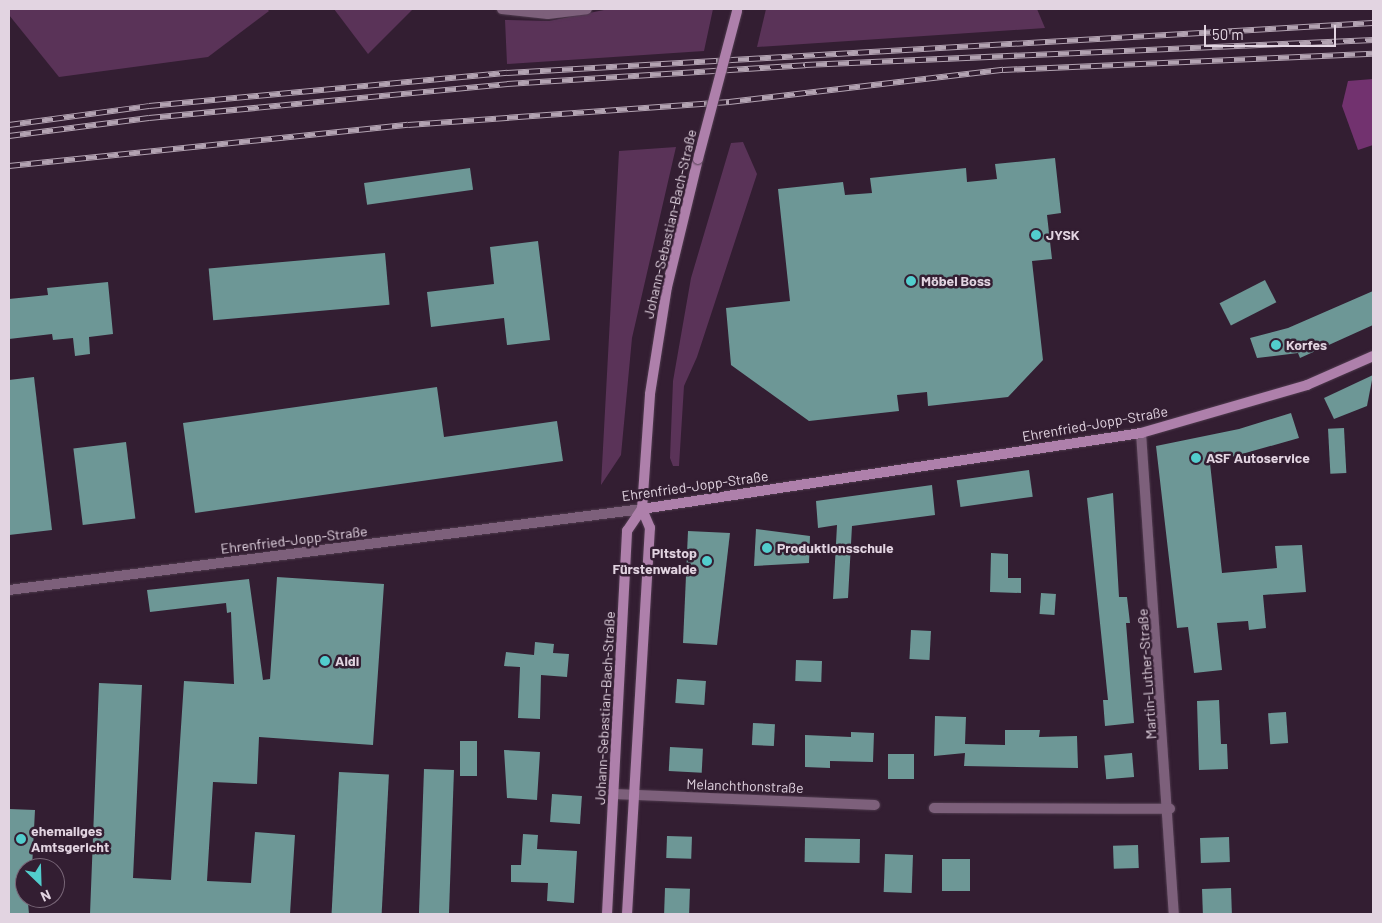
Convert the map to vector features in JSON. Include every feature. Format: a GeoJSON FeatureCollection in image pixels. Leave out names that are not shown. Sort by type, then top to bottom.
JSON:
{"type":"FeatureCollection","features":[{"type":"Feature","properties":{"kind":"street"},"geometry":{"type":"LineString","coordinates":[[502,9],[548,14],[587,9]]}},
{"type":"Feature","properties":{"kind":"street","name":"Johann-Sebastian-Bach-Straße"},"geometry":{"type":"LineString","coordinates":[[627,914],[650,528],[642,509],[650,394],[667,287],[737,10]]}},
{"type":"Feature","properties":{"kind":"street","name":"Ehrenfried-Jopp-Straße"},"geometry":{"type":"LineString","coordinates":[[9,590],[642,509],[1141,433],[1307,385],[1373,356]]}},
{"type":"Feature","properties":{"kind":"street","name":"Martin-Luther-Straße"},"geometry":{"type":"LineString","coordinates":[[1141,433],[1170,809],[1174,914]]}},
{"type":"Feature","properties":{"kind":"street","name":"Johann-Sebastian-Bach-Straße"},"geometry":{"type":"LineString","coordinates":[[607,914],[627,531],[642,509]]}},
{"type":"Feature","properties":{"kind":"street","name":"Melanchthonstraße"},"geometry":{"type":"LineString","coordinates":[[614,794],[875,805]]}},
{"type":"Feature","properties":{"kind":"street"},"geometry":{"type":"LineString","coordinates":[[934,808],[1170,809]]}},
{"type":"Feature","properties":{"kind":"shaded area"},"geometry":{"type":"Polygon","coordinates":[[[9,9],[267,9],[269,11],[208,57],[59,77],[9,15],[9,9]]]}},
{"type":"Feature","properties":{"kind":"shaded area"},"geometry":{"type":"Polygon","coordinates":[[[334,9],[413,9],[368,54],[334,9]]]}},
{"type":"Feature","properties":{"kind":"shaded area"},"geometry":{"type":"Polygon","coordinates":[[[609,9],[713,9],[704,51],[507,64],[505,20],[549,21],[609,9]]]}},
{"type":"Feature","properties":{"kind":"shaded area"},"geometry":{"type":"Polygon","coordinates":[[[766,9],[1037,9],[1045,28],[757,47],[766,9]]]}},
{"type":"Feature","properties":{"kind":"shaded area"},"geometry":{"type":"Polygon","coordinates":[[[1373,79],[1373,145],[1358,150],[1342,106],[1348,81],[1373,79]]]}},
{"type":"Feature","properties":{"kind":"shaded area"},"geometry":{"type":"Polygon","coordinates":[[[743,142],[757,174],[697,357],[684,386],[679,466],[673,466],[670,458],[673,381],[691,278],[731,143],[743,142]]]}},
{"type":"Feature","properties":{"kind":"shaded area"},"geometry":{"type":"Polygon","coordinates":[[[676,147],[632,338],[621,455],[601,485],[619,151],[676,147]]]}},
{"type":"Feature","properties":{"kind":"building","name":"Möbel Boss"},"geometry":{"type":"Polygon","coordinates":[[[1055,158],[1061,213],[1047,215],[1052,259],[1032,261],[1043,360],[1008,397],[928,406],[927,392],[897,395],[899,411],[809,421],[731,365],[726,308],[790,301],[778,189],[843,182],[845,195],[872,193],[870,178],[966,168],[967,182],[997,179],[995,164],[1055,158]]]}},
{"type":"Feature","properties":{"kind":"building"},"geometry":{"type":"Polygon","coordinates":[[[470,168],[473,190],[367,205],[364,183],[470,168]]]}},
{"type":"Feature","properties":{"kind":"building"},"geometry":{"type":"Polygon","coordinates":[[[538,241],[550,340],[507,345],[504,318],[431,327],[427,292],[494,284],[490,247],[538,241]]]}},
{"type":"Feature","properties":{"kind":"building"},"geometry":{"type":"Polygon","coordinates":[[[385,253],[390,305],[213,320],[209,268],[385,253]]]}},
{"type":"Feature","properties":{"kind":"building"},"geometry":{"type":"Polygon","coordinates":[[[1265,280],[1276,302],[1231,325],[1220,303],[1265,280]]]}},
{"type":"Feature","properties":{"kind":"building"},"geometry":{"type":"Polygon","coordinates":[[[108,282],[113,334],[89,337],[90,354],[75,356],[73,338],[53,340],[52,334],[9,339],[9,299],[48,295],[47,288],[108,282]]]}},
{"type":"Feature","properties":{"kind":"building"},"geometry":{"type":"Polygon","coordinates":[[[1373,291],[1373,325],[1300,358],[1298,353],[1257,358],[1250,338],[1288,328],[1373,291]]]}},
{"type":"Feature","properties":{"kind":"building"},"geometry":{"type":"Polygon","coordinates":[[[1373,375],[1367,406],[1334,419],[1324,398],[1373,375]]]}},
{"type":"Feature","properties":{"kind":"building"},"geometry":{"type":"Polygon","coordinates":[[[34,377],[52,530],[9,535],[9,380],[34,377]]]}},
{"type":"Feature","properties":{"kind":"building"},"geometry":{"type":"Polygon","coordinates":[[[437,387],[444,437],[557,421],[563,461],[195,513],[183,423],[437,387]]]}},
{"type":"Feature","properties":{"kind":"building"},"geometry":{"type":"Polygon","coordinates":[[[1291,413],[1299,438],[1210,463],[1222,573],[1277,568],[1275,546],[1302,545],[1306,592],[1263,595],[1266,628],[1249,630],[1248,621],[1217,623],[1222,670],[1194,673],[1188,627],[1177,628],[1156,446],[1239,429],[1291,413]]]}},
{"type":"Feature","properties":{"kind":"building"},"geometry":{"type":"Polygon","coordinates":[[[1344,428],[1346,473],[1330,474],[1328,429],[1344,428]]]}},
{"type":"Feature","properties":{"kind":"building"},"geometry":{"type":"Polygon","coordinates":[[[126,442],[135,518],[83,525],[73,448],[126,442]]]}},
{"type":"Feature","properties":{"kind":"building"},"geometry":{"type":"Polygon","coordinates":[[[1029,470],[1033,497],[960,507],[957,480],[1029,470]]]}},
{"type":"Feature","properties":{"kind":"building"},"geometry":{"type":"Polygon","coordinates":[[[932,485],[935,515],[852,526],[848,598],[833,599],[837,525],[818,528],[816,501],[932,485]]]}},
{"type":"Feature","properties":{"kind":"building"},"geometry":{"type":"Polygon","coordinates":[[[1113,493],[1119,597],[1127,597],[1130,623],[1126,623],[1134,723],[1105,726],[1103,700],[1108,700],[1087,498],[1113,493]]]}},
{"type":"Feature","properties":{"kind":"building"},"geometry":{"type":"Polygon","coordinates":[[[756,529],[810,536],[809,563],[754,566],[756,529]]]}},
{"type":"Feature","properties":{"kind":"building"},"geometry":{"type":"Polygon","coordinates":[[[688,531],[730,533],[717,645],[683,643],[688,531]]]}},
{"type":"Feature","properties":{"kind":"building"},"geometry":{"type":"Polygon","coordinates":[[[991,553],[1008,554],[1008,578],[1021,578],[1021,593],[990,592],[991,553]]]}},
{"type":"Feature","properties":{"kind":"building"},"geometry":{"type":"Polygon","coordinates":[[[277,577],[384,584],[373,745],[259,737],[257,784],[213,782],[207,881],[251,883],[255,832],[295,835],[290,914],[90,914],[99,683],[142,685],[133,878],[171,880],[184,681],[234,684],[231,612],[227,613],[226,603],[150,612],[147,590],[249,579],[263,680],[270,679],[277,577]]]}},
{"type":"Feature","properties":{"kind":"building"},"geometry":{"type":"Polygon","coordinates":[[[1041,593],[1056,594],[1054,615],[1040,614],[1041,593]]]}},
{"type":"Feature","properties":{"kind":"building"},"geometry":{"type":"Polygon","coordinates":[[[911,630],[931,631],[929,660],[909,659],[911,630]]]}},
{"type":"Feature","properties":{"kind":"building"},"geometry":{"type":"Polygon","coordinates":[[[535,642],[554,644],[553,653],[569,654],[567,677],[541,675],[540,719],[518,718],[520,667],[504,666],[506,652],[534,655],[535,642]]]}},
{"type":"Feature","properties":{"kind":"building"},"geometry":{"type":"Polygon","coordinates":[[[796,660],[822,661],[821,682],[795,681],[796,660]]]}},
{"type":"Feature","properties":{"kind":"building"},"geometry":{"type":"Polygon","coordinates":[[[677,679],[706,681],[704,705],[675,703],[677,679]]]}},
{"type":"Feature","properties":{"kind":"building"},"geometry":{"type":"Polygon","coordinates":[[[1219,700],[1221,744],[1227,744],[1228,769],[1199,770],[1197,701],[1219,700]]]}},
{"type":"Feature","properties":{"kind":"building"},"geometry":{"type":"Polygon","coordinates":[[[1286,712],[1288,743],[1270,744],[1268,713],[1286,712]]]}},
{"type":"Feature","properties":{"kind":"building"},"geometry":{"type":"Polygon","coordinates":[[[935,716],[966,717],[965,744],[1005,745],[1005,730],[1040,730],[1039,737],[1077,736],[1078,768],[964,766],[965,753],[934,756],[935,716]]]}},
{"type":"Feature","properties":{"kind":"building"},"geometry":{"type":"Polygon","coordinates":[[[753,723],[775,724],[774,746],[752,745],[753,723]]]}},
{"type":"Feature","properties":{"kind":"building"},"geometry":{"type":"Polygon","coordinates":[[[851,732],[874,733],[873,762],[830,761],[830,768],[805,767],[805,735],[851,737],[851,732]]]}},
{"type":"Feature","properties":{"kind":"building"},"geometry":{"type":"Polygon","coordinates":[[[460,741],[477,741],[477,776],[460,776],[460,741]]]}},
{"type":"Feature","properties":{"kind":"building"},"geometry":{"type":"Polygon","coordinates":[[[670,747],[703,749],[702,773],[669,771],[670,747]]]}},
{"type":"Feature","properties":{"kind":"building"},"geometry":{"type":"Polygon","coordinates":[[[504,750],[540,752],[537,800],[507,798],[504,750]]]}},
{"type":"Feature","properties":{"kind":"building"},"geometry":{"type":"Polygon","coordinates":[[[1132,753],[1134,777],[1106,779],[1104,755],[1132,753]]]}},
{"type":"Feature","properties":{"kind":"building"},"geometry":{"type":"Polygon","coordinates":[[[888,754],[914,754],[914,779],[888,779],[888,754]]]}},
{"type":"Feature","properties":{"kind":"building"},"geometry":{"type":"Polygon","coordinates":[[[424,769],[454,770],[449,914],[419,914],[424,769]]]}},
{"type":"Feature","properties":{"kind":"building"},"geometry":{"type":"Polygon","coordinates":[[[339,772],[389,775],[382,914],[332,914],[339,772]]]}},
{"type":"Feature","properties":{"kind":"building"},"geometry":{"type":"Polygon","coordinates":[[[552,794],[582,796],[580,824],[550,822],[552,794]]]}},
{"type":"Feature","properties":{"kind":"building","name":"ehemaliges Amtsgericht"},"geometry":{"type":"Polygon","coordinates":[[[9,809],[35,810],[33,858],[15,858],[15,908],[28,908],[29,914],[9,914],[9,809]]]}},
{"type":"Feature","properties":{"kind":"building"},"geometry":{"type":"Polygon","coordinates":[[[523,834],[538,835],[537,849],[577,851],[574,903],[547,901],[548,883],[511,882],[511,865],[521,865],[523,834]]]}},
{"type":"Feature","properties":{"kind":"building"},"geometry":{"type":"Polygon","coordinates":[[[667,836],[692,837],[691,859],[666,858],[667,836]]]}},
{"type":"Feature","properties":{"kind":"building"},"geometry":{"type":"Polygon","coordinates":[[[1229,837],[1230,862],[1201,863],[1200,838],[1229,837]]]}},
{"type":"Feature","properties":{"kind":"building"},"geometry":{"type":"Polygon","coordinates":[[[805,838],[860,839],[860,863],[805,862],[805,838]]]}},
{"type":"Feature","properties":{"kind":"building"},"geometry":{"type":"Polygon","coordinates":[[[1138,845],[1139,868],[1114,869],[1113,846],[1138,845]]]}},
{"type":"Feature","properties":{"kind":"building"},"geometry":{"type":"Polygon","coordinates":[[[885,854],[913,855],[912,893],[884,892],[885,854]]]}},
{"type":"Feature","properties":{"kind":"building"},"geometry":{"type":"Polygon","coordinates":[[[942,859],[970,859],[970,891],[942,891],[942,859]]]}},
{"type":"Feature","properties":{"kind":"building"},"geometry":{"type":"Polygon","coordinates":[[[665,888],[690,889],[689,914],[664,913],[665,888]]]}},
{"type":"Feature","properties":{"kind":"building"},"geometry":{"type":"Polygon","coordinates":[[[1231,888],[1232,913],[1203,914],[1202,889],[1231,888]]]}},
{"type":"Feature","properties":{"kind":"railway"},"geometry":{"type":"LineString","coordinates":[[9,125],[149,106],[507,73],[1373,23]]}},
{"type":"Feature","properties":{"kind":"railway"},"geometry":{"type":"LineString","coordinates":[[9,136],[149,118],[507,84],[805,65],[1373,40]]}},
{"type":"Feature","properties":{"kind":"railway"},"geometry":{"type":"LineString","coordinates":[[9,166],[408,125],[729,102],[1003,70],[1373,54]]}},
{"type":"Feature","properties":{"kind":"place","name":"JYSK"},"geometry":{"type":"Point","coordinates":[1036,235]}},
{"type":"Feature","properties":{"kind":"place","name":"Möbel Boss"},"geometry":{"type":"Point","coordinates":[911,281]}},
{"type":"Feature","properties":{"kind":"place","name":"Korfes"},"geometry":{"type":"Point","coordinates":[1276,345]}},
{"type":"Feature","properties":{"kind":"place","name":"ASF Autoservice"},"geometry":{"type":"Point","coordinates":[1196,458]}},
{"type":"Feature","properties":{"kind":"place","name":"Produktionsschule"},"geometry":{"type":"Point","coordinates":[767,548]}},
{"type":"Feature","properties":{"kind":"place","name":"Pitstop Fürstenwalde"},"geometry":{"type":"Point","coordinates":[707,561]}},
{"type":"Feature","properties":{"kind":"place","name":"Aldi"},"geometry":{"type":"Point","coordinates":[325,661]}},
{"type":"Feature","properties":{"kind":"place","name":"ehemaliges Amtsgericht"},"geometry":{"type":"Point","coordinates":[21,839]}}]}
